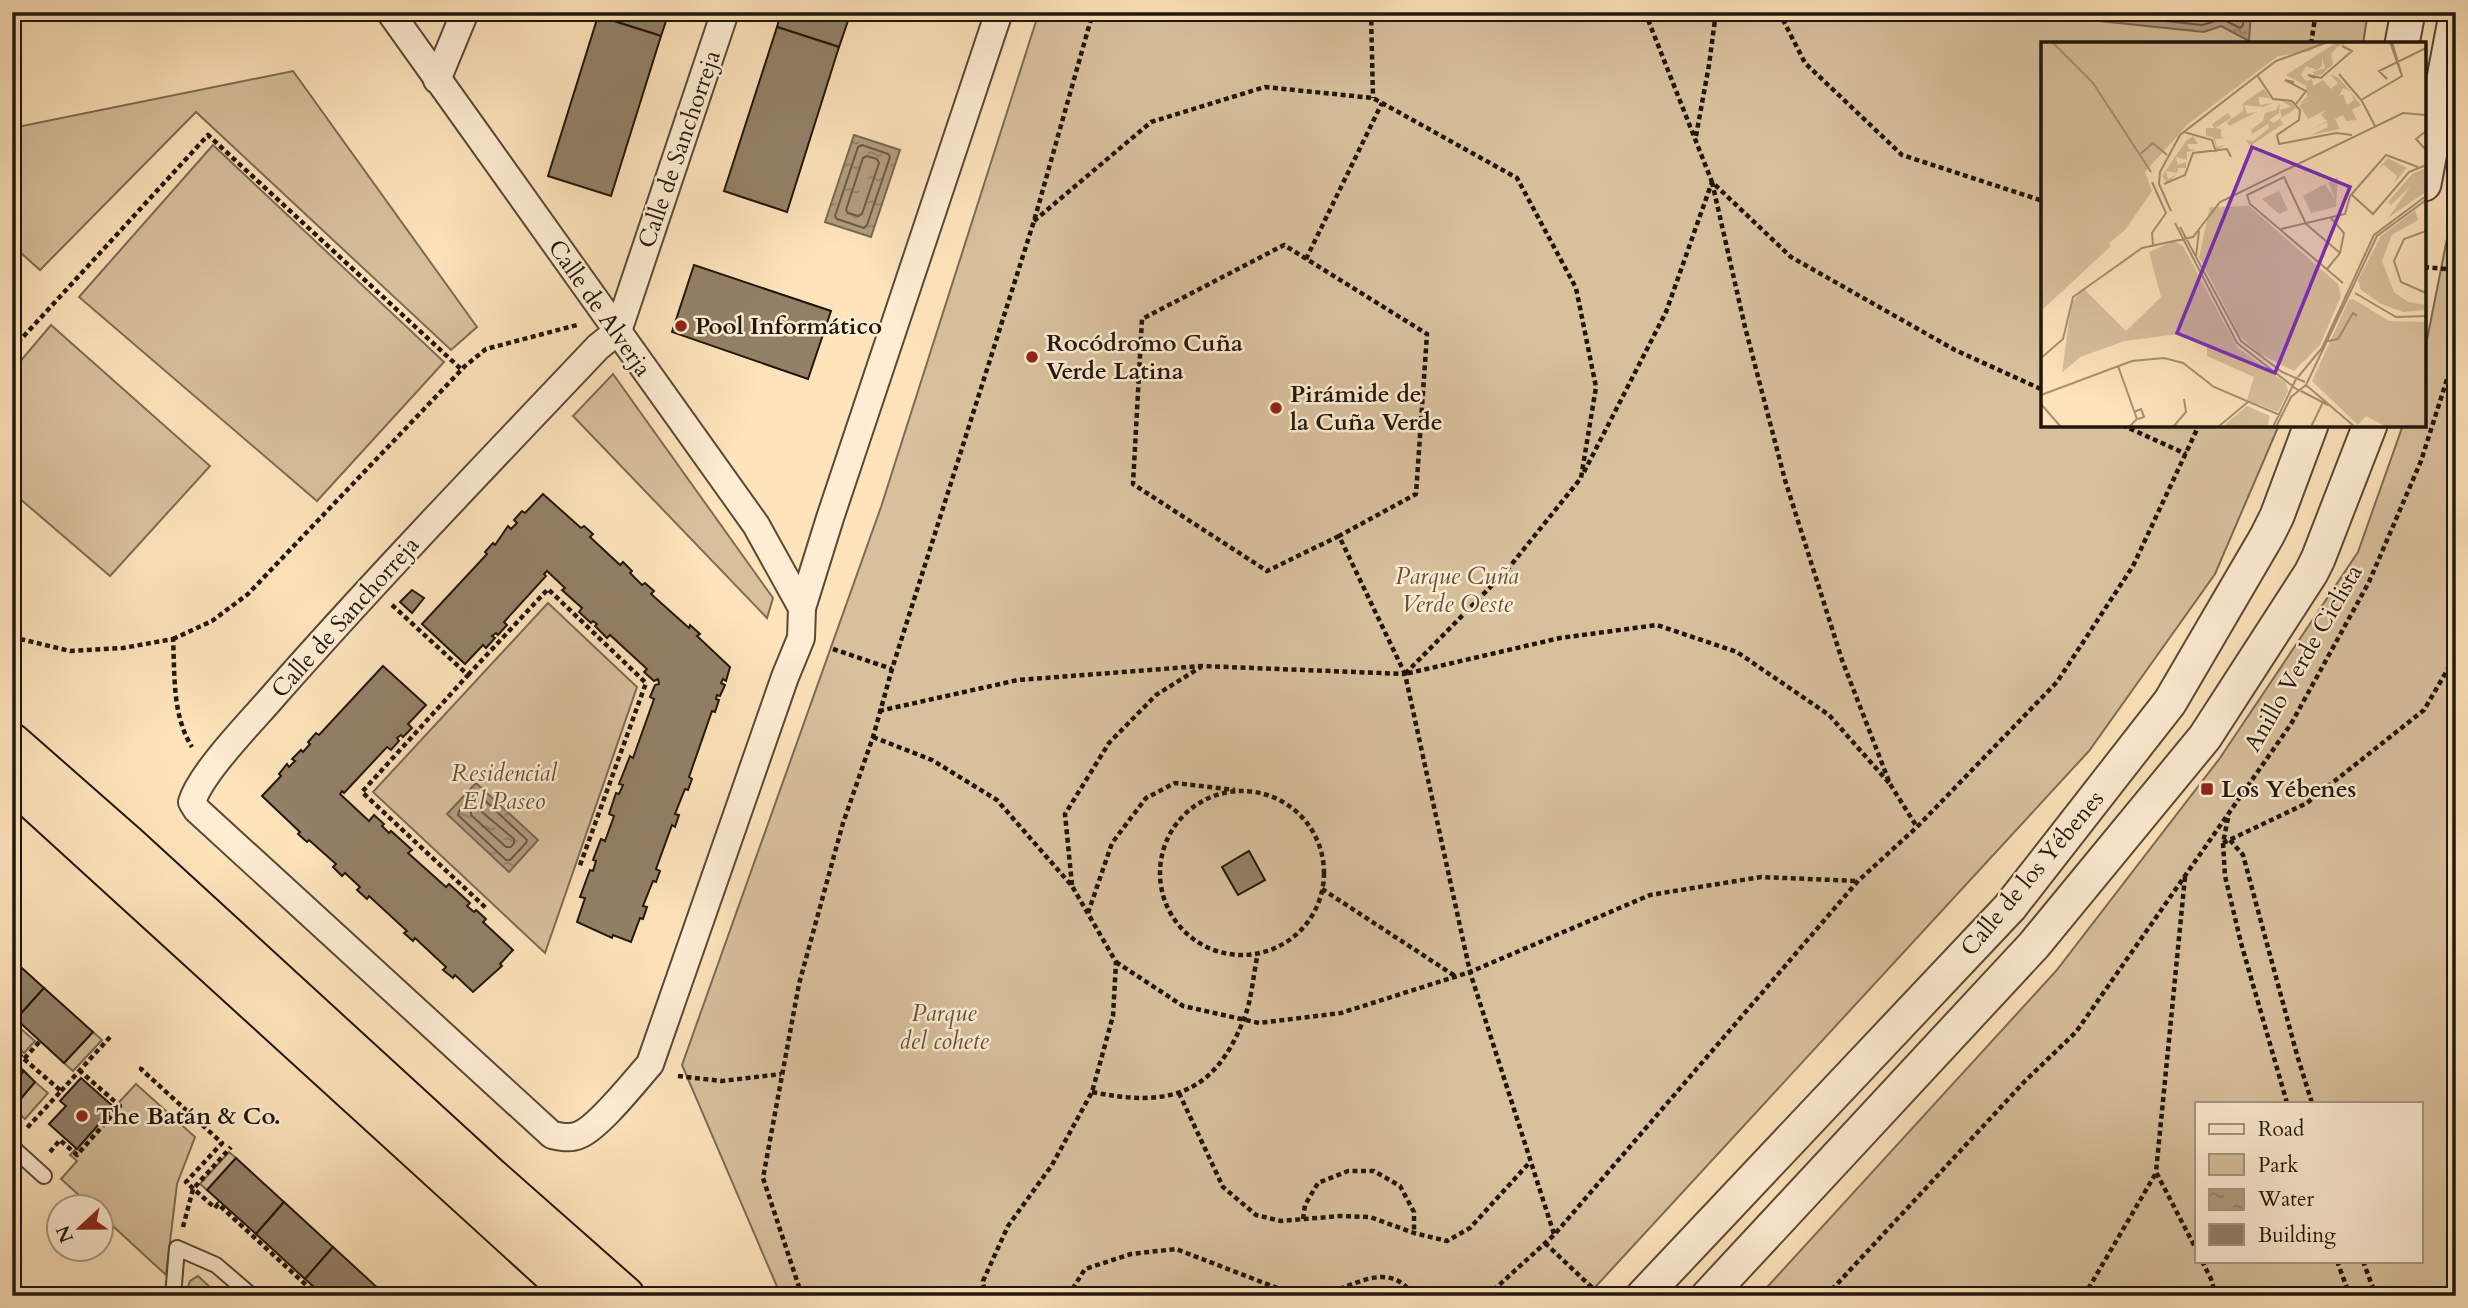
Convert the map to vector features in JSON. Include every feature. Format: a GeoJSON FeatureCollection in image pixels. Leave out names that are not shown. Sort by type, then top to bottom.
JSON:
{"type":"FeatureCollection","features":[{"type":"Feature","properties":{"kind":"highway"},"geometry":{"type":"LineString","coordinates":[[12,744],[128,845],[467,1157],[625,1296]]}},
{"type":"Feature","properties":{"kind":"highway"},"geometry":{"type":"LineString","coordinates":[[12,781],[577,1296]]}},
{"type":"Feature","properties":{"kind":"street","name":"Calle de Alverja"},"geometry":{"type":"LineString","coordinates":[[390,12],[618,331],[638,363],[756,524],[802,608]]}},
{"type":"Feature","properties":{"kind":"street"},"geometry":{"type":"LineString","coordinates":[[437,80],[465,12]]}},
{"type":"Feature","properties":{"kind":"street","name":"Calle de Sanchorreja"},"geometry":{"type":"LineString","coordinates":[[725,12],[618,331],[598,347],[356,602],[234,741],[195,790],[192,802],[197,810],[552,1135],[564,1138],[580,1135],[607,1112],[650,1065],[801,638],[802,608]]}},
{"type":"Feature","properties":{"kind":"street"},"geometry":{"type":"LineString","coordinates":[[802,608],[999,12]]}},
{"type":"Feature","properties":{"kind":"street"},"geometry":{"type":"LineString","coordinates":[[2402,42],[2408,12]]}},
{"type":"Feature","properties":{"kind":"street"},"geometry":{"type":"LineString","coordinates":[[2426,173],[2456,15]]}},
{"type":"Feature","properties":{"kind":"street","name":"Calle de los Yébenes"},"geometry":{"type":"LineString","coordinates":[[1643,1296],[2010,907],[2170,702],[2267,536],[2310,427]]}},
{"type":"Feature","properties":{"kind":"street","name":"Calle de los Yébenes"},"geometry":{"type":"LineString","coordinates":[[1707,1296],[2034,946],[2197,748],[2318,559],[2369,427]]}},
{"type":"Feature","properties":{"kind":"lane"},"geometry":{"type":"LineString","coordinates":[[12,1147],[44,1176]]}},
{"type":"Feature","properties":{"kind":"lane"},"geometry":{"type":"LineString","coordinates":[[173,1296],[177,1248],[216,1265],[252,1296]]}},
{"type":"Feature","properties":{"kind":"path"},"geometry":{"type":"LineString","coordinates":[[802,1296],[762,1178],[802,970],[843,823],[873,737],[892,669],[1034,221],[1093,12]]}},
{"type":"Feature","properties":{"kind":"path"},"geometry":{"type":"LineString","coordinates":[[1371,12],[1373,98]]}},
{"type":"Feature","properties":{"kind":"path"},"geometry":{"type":"LineString","coordinates":[[1645,12],[1712,182],[1745,327],[1785,480],[1842,660],[1890,784]]}},
{"type":"Feature","properties":{"kind":"path"},"geometry":{"type":"LineString","coordinates":[[1696,138],[1716,12]]}},
{"type":"Feature","properties":{"kind":"path"},"geometry":{"type":"LineString","coordinates":[[1779,12],[1805,63],[1902,155],[2041,200]]}},
{"type":"Feature","properties":{"kind":"path"},"geometry":{"type":"LineString","coordinates":[[2311,42],[2316,12]]}},
{"type":"Feature","properties":{"kind":"path"},"geometry":{"type":"LineString","coordinates":[[1034,221],[1151,122],[1265,87],[1373,98],[1517,178],[1576,288],[1596,387],[1581,478]]}},
{"type":"Feature","properties":{"kind":"path"},"geometry":{"type":"LineString","coordinates":[[1306,259],[1382,103]]}},
{"type":"Feature","properties":{"kind":"path"},"geometry":{"type":"LineString","coordinates":[[12,349],[208,135],[462,370]]}},
{"type":"Feature","properties":{"kind":"path"},"geometry":{"type":"LineString","coordinates":[[1405,674],[1507,570],[1581,478],[1666,312],[1712,182]]}},
{"type":"Feature","properties":{"kind":"path"},"geometry":{"type":"LineString","coordinates":[[1712,182],[1791,257],[1955,351],[2041,389]]}},
{"type":"Feature","properties":{"kind":"path"},"geometry":{"type":"LineString","coordinates":[[1284,245],[1427,334],[1416,494],[1339,536],[1267,571],[1133,484],[1142,319],[1284,245]]}},
{"type":"Feature","properties":{"kind":"path"},"geometry":{"type":"LineString","coordinates":[[2426,267],[2456,270]]}},
{"type":"Feature","properties":{"kind":"path"},"geometry":{"type":"LineString","coordinates":[[12,636],[69,651],[123,648],[173,639],[212,621],[248,594],[462,370],[486,349],[582,324]]}},
{"type":"Feature","properties":{"kind":"path","name":"Anillo Verde Ciclista"},"geometry":{"type":"LineString","coordinates":[[2287,1102],[2241,943],[2225,876],[2223,843],[2229,814],[2291,724],[2370,582],[2421,461],[2456,351]]}},
{"type":"Feature","properties":{"kind":"path"},"geometry":{"type":"LineString","coordinates":[[2126,427],[2186,454]]}},
{"type":"Feature","properties":{"kind":"path"},"geometry":{"type":"LineString","coordinates":[[1488,1296],[1555,1235],[1858,881],[1917,827],[2057,682],[2133,566],[2198,427]]}},
{"type":"Feature","properties":{"kind":"path"},"geometry":{"type":"LineString","coordinates":[[1339,536],[1405,674],[1470,972],[1555,1235]]}},
{"type":"Feature","properties":{"kind":"path"},"geometry":{"type":"LineString","coordinates":[[486,908],[362,792],[548,589],[646,683],[579,868]]}},
{"type":"Feature","properties":{"kind":"path"},"geometry":{"type":"LineString","coordinates":[[395,608],[468,674]]}},
{"type":"Feature","properties":{"kind":"path"},"geometry":{"type":"LineString","coordinates":[[879,711],[1018,680],[1202,666],[1405,674],[1560,638],[1657,625],[1737,652],[1829,715],[1890,784],[1917,827]]}},
{"type":"Feature","properties":{"kind":"path"},"geometry":{"type":"LineString","coordinates":[[173,639],[177,709],[181,730],[192,747]]}},
{"type":"Feature","properties":{"kind":"path"},"geometry":{"type":"LineString","coordinates":[[833,649],[892,669]]}},
{"type":"Feature","properties":{"kind":"path"},"geometry":{"type":"LineString","coordinates":[[2223,843],[2307,803],[2424,710],[2456,655]]}},
{"type":"Feature","properties":{"kind":"path"},"geometry":{"type":"LineString","coordinates":[[1072,886],[1065,814],[1109,743],[1156,695],[1202,666]]}},
{"type":"Feature","properties":{"kind":"path"},"geometry":{"type":"LineString","coordinates":[[873,737],[932,760],[997,800],[1072,886],[1116,962],[1183,1006],[1259,1023],[1341,1013],[1455,977],[1650,895],[1761,877],[1858,881]]}},
{"type":"Feature","properties":{"kind":"path"},"geometry":{"type":"LineString","coordinates":[[1088,913],[1112,843],[1146,798],[1175,783],[1242,791],[1269,796],[1293,809],[1311,830],[1322,855],[1322,889],[1317,906],[1304,927],[1286,943],[1258,953],[1236,956],[1209,948],[1185,933],[1168,911],[1160,884],[1161,856],[1171,830],[1190,809],[1214,795],[1242,791]]}},
{"type":"Feature","properties":{"kind":"path"},"geometry":{"type":"LineString","coordinates":[[1826,1296],[2025,1081],[2076,1032],[2229,814]]}},
{"type":"Feature","properties":{"kind":"path"},"geometry":{"type":"LineString","coordinates":[[2230,840],[2244,855],[2312,1102]]}},
{"type":"Feature","properties":{"kind":"path"},"geometry":{"type":"LineString","coordinates":[[2084,1296],[2156,1172],[2185,876]]}},
{"type":"Feature","properties":{"kind":"path"},"geometry":{"type":"LineString","coordinates":[[1322,889],[1455,977]]}},
{"type":"Feature","properties":{"kind":"path"},"geometry":{"type":"LineString","coordinates":[[1092,1092],[1127,1099],[1159,1098],[1179,1093],[1206,1079],[1227,1054],[1244,1020],[1258,953]]}},
{"type":"Feature","properties":{"kind":"path"},"geometry":{"type":"LineString","coordinates":[[985,1296],[983,1281],[1008,1226],[1052,1165],[1092,1092],[1113,1016],[1116,962]]}},
{"type":"Feature","properties":{"kind":"path"},"geometry":{"type":"LineString","coordinates":[[25,1130],[110,1037]]}},
{"type":"Feature","properties":{"kind":"path"},"geometry":{"type":"LineString","coordinates":[[24,1059],[40,1041]]}},
{"type":"Feature","properties":{"kind":"path"},"geometry":{"type":"LineString","coordinates":[[12,1048],[61,1091]]}},
{"type":"Feature","properties":{"kind":"path"},"geometry":{"type":"LineString","coordinates":[[142,1067],[141,1069],[222,1143],[186,1182],[215,1208],[218,1204],[231,1213],[318,1296]]}},
{"type":"Feature","properties":{"kind":"path"},"geometry":{"type":"LineString","coordinates":[[48,1154],[60,1140],[70,1146],[77,1155],[120,1106],[80,1070]]}},
{"type":"Feature","properties":{"kind":"path"},"geometry":{"type":"LineString","coordinates":[[678,1076],[722,1081],[781,1074]]}},
{"type":"Feature","properties":{"kind":"path"},"geometry":{"type":"LineString","coordinates":[[1179,1093],[1223,1187],[1256,1215],[1281,1221],[1370,1217],[1414,1233],[1447,1241],[1470,1228],[1531,1161]]}},
{"type":"Feature","properties":{"kind":"path"},"geometry":{"type":"LineString","coordinates":[[177,1248],[193,1189],[231,1147]]}},
{"type":"Feature","properties":{"kind":"path"},"geometry":{"type":"LineString","coordinates":[[1303,1219],[1305,1205],[1318,1183],[1348,1171],[1374,1171],[1400,1185],[1414,1212],[1414,1233]]}},
{"type":"Feature","properties":{"kind":"path"},"geometry":{"type":"LineString","coordinates":[[2156,1172],[2195,1247]]}},
{"type":"Feature","properties":{"kind":"path"},"geometry":{"type":"LineString","coordinates":[[1545,1243],[1601,1296]]}},
{"type":"Feature","properties":{"kind":"path"},"geometry":{"type":"LineString","coordinates":[[1068,1296],[1086,1269],[1131,1254],[1176,1250],[1298,1296]]}},
{"type":"Feature","properties":{"kind":"path"},"geometry":{"type":"LineString","coordinates":[[2202,1262],[2216,1296]]}},
{"type":"Feature","properties":{"kind":"path"},"geometry":{"type":"LineString","coordinates":[[2337,1262],[2350,1296]]}},
{"type":"Feature","properties":{"kind":"path"},"geometry":{"type":"LineString","coordinates":[[2363,1262],[2376,1296]]}},
{"type":"Feature","properties":{"kind":"path"},"geometry":{"type":"LineString","coordinates":[[1315,1296],[1328,1294],[1356,1281],[1384,1276],[1404,1284],[1414,1296]]}},
{"type":"Feature","properties":{"kind":"green space","name":"Parque Cuña Verde Oeste"},"geometry":{"type":"Polygon","coordinates":[[[1039,12],[2368,12],[2363,42],[2041,42],[2041,427],[2278,427],[2215,574],[2089,751],[1587,1296],[781,1296],[682,1065],[881,507],[1039,12]]]}},
{"type":"Feature","properties":{"kind":"green space"},"geometry":{"type":"Polygon","coordinates":[[[293,71],[477,327],[451,350],[196,112],[40,270],[12,245],[12,128],[293,71]]]}},
{"type":"Feature","properties":{"kind":"green space"},"geometry":{"type":"Polygon","coordinates":[[[213,145],[444,362],[317,501],[79,297],[213,145]]]}},
{"type":"Feature","properties":{"kind":"green space"},"geometry":{"type":"Polygon","coordinates":[[[2456,193],[2456,1296],[1759,1296],[2056,971],[2220,758],[2358,552],[2402,427],[2426,427],[2426,345],[2456,193]]]}},
{"type":"Feature","properties":{"kind":"green space"},"geometry":{"type":"Polygon","coordinates":[[[51,325],[210,466],[110,576],[12,492],[12,371],[51,325]]]}},
{"type":"Feature","properties":{"kind":"green space"},"geometry":{"type":"Polygon","coordinates":[[[613,374],[773,598],[767,618],[573,416],[613,374]]]}},
{"type":"Feature","properties":{"kind":"green space","name":"Residencial El Paseo"},"geometry":{"type":"Polygon","coordinates":[[[548,603],[637,687],[545,953],[373,792],[548,603]]]}},
{"type":"Feature","properties":{"kind":"green space"},"geometry":{"type":"Polygon","coordinates":[[[12,1021],[35,1041],[24,1053],[12,1042],[12,1021]]]}},
{"type":"Feature","properties":{"kind":"green space"},"geometry":{"type":"Polygon","coordinates":[[[93,1032],[102,1040],[73,1071],[64,1063],[93,1032]]]}},
{"type":"Feature","properties":{"kind":"green space"},"geometry":{"type":"Polygon","coordinates":[[[35,1082],[48,1093],[25,1119],[13,1108],[35,1082]]]}},
{"type":"Feature","properties":{"kind":"green space"},"geometry":{"type":"Polygon","coordinates":[[[136,1084],[195,1137],[177,1184],[166,1275],[116,1229],[116,1192],[75,1192],[61,1179],[77,1161],[70,1155],[136,1084]]]}},
{"type":"Feature","properties":{"kind":"green space"},"geometry":{"type":"Polygon","coordinates":[[[229,1152],[236,1158],[207,1190],[200,1184],[229,1152]]]}},
{"type":"Feature","properties":{"kind":"green space"},"geometry":{"type":"Polygon","coordinates":[[[198,1276],[212,1289],[206,1296],[185,1296],[190,1281],[198,1276]]]}},
{"type":"Feature","properties":{"kind":"water"},"geometry":{"type":"Polygon","coordinates":[[[2013,12],[2251,12],[2249,41],[2221,26],[2204,32],[2013,12]]]}},
{"type":"Feature","properties":{"kind":"water"},"geometry":{"type":"Polygon","coordinates":[[[854,135],[900,150],[871,237],[825,222],[854,135]]]}},
{"type":"Feature","properties":{"kind":"water"},"geometry":{"type":"Polygon","coordinates":[[[476,783],[538,840],[509,872],[447,814],[476,783]]]}},
{"type":"Feature","properties":{"kind":"building"},"geometry":{"type":"Polygon","coordinates":[[[599,12],[669,12],[661,36],[598,16],[599,12]]]}},
{"type":"Feature","properties":{"kind":"building"},"geometry":{"type":"Polygon","coordinates":[[[781,12],[851,12],[839,47],[777,27],[781,12]]]}},
{"type":"Feature","properties":{"kind":"building"},"geometry":{"type":"Polygon","coordinates":[[[598,16],[661,36],[611,196],[548,176],[598,16]]]}},
{"type":"Feature","properties":{"kind":"building"},"geometry":{"type":"Polygon","coordinates":[[[777,27],[839,47],[787,212],[724,191],[777,27]]]}},
{"type":"Feature","properties":{"kind":"building"},"geometry":{"type":"Polygon","coordinates":[[[694,265],[831,311],[808,379],[672,332],[694,265]]]}},
{"type":"Feature","properties":{"kind":"building"},"geometry":{"type":"Polygon","coordinates":[[[543,494],[581,528],[584,526],[593,534],[590,537],[620,565],[623,562],[642,585],[645,583],[654,591],[651,594],[689,628],[690,625],[700,634],[697,636],[730,667],[726,681],[723,679],[721,683],[725,685],[720,696],[717,695],[716,699],[719,700],[715,712],[712,711],[689,777],[692,779],[688,790],[685,789],[675,814],[679,815],[675,827],[672,825],[656,869],[660,871],[656,882],[653,881],[643,906],[647,907],[643,919],[640,918],[631,942],[613,935],[612,938],[577,922],[585,898],[580,897],[590,870],[593,871],[596,861],[593,860],[601,839],[605,841],[614,816],[609,814],[616,793],[619,794],[623,785],[619,784],[630,756],[633,758],[654,699],[650,697],[655,685],[659,684],[658,679],[654,681],[644,672],[647,669],[610,635],[607,638],[595,626],[597,624],[593,621],[591,623],[579,612],[582,608],[562,590],[565,588],[547,571],[544,574],[546,576],[504,622],[507,625],[498,635],[496,633],[492,636],[495,638],[486,648],[483,645],[465,664],[422,624],[487,554],[485,552],[493,543],[495,545],[508,526],[511,529],[517,523],[514,520],[522,511],[525,513],[543,494]]]}},
{"type":"Feature","properties":{"kind":"building"},"geometry":{"type":"Polygon","coordinates":[[[412,590],[424,598],[412,613],[400,602],[412,590]]]}},
{"type":"Feature","properties":{"kind":"building"},"geometry":{"type":"Polygon","coordinates":[[[383,666],[426,705],[408,724],[412,728],[403,737],[401,735],[397,738],[399,741],[391,750],[387,747],[344,793],[342,791],[340,794],[369,821],[374,815],[384,824],[382,826],[389,833],[391,831],[412,850],[408,853],[446,887],[449,884],[470,903],[467,906],[486,919],[483,922],[513,950],[500,964],[502,966],[473,992],[455,975],[453,978],[443,970],[446,967],[415,938],[413,941],[404,933],[407,931],[369,896],[367,899],[357,890],[360,887],[345,873],[342,876],[333,867],[336,864],[309,840],[307,842],[298,834],[300,832],[262,796],[281,776],[279,774],[287,764],[289,767],[295,761],[292,759],[301,750],[303,752],[316,733],[319,735],[383,666]]]}},
{"type":"Feature","properties":{"kind":"building"},"geometry":{"type":"Polygon","coordinates":[[[1249,851],[1265,880],[1238,895],[1222,867],[1249,851]]]}},
{"type":"Feature","properties":{"kind":"building"},"geometry":{"type":"Polygon","coordinates":[[[12,959],[44,988],[16,1019],[12,1015],[12,959]]]}},
{"type":"Feature","properties":{"kind":"building"},"geometry":{"type":"Polygon","coordinates":[[[44,988],[93,1032],[64,1063],[16,1019],[44,988]]]}},
{"type":"Feature","properties":{"kind":"building"},"geometry":{"type":"Polygon","coordinates":[[[12,1062],[24,1071],[12,1084],[12,1062]]]}},
{"type":"Feature","properties":{"kind":"building"},"geometry":{"type":"Polygon","coordinates":[[[24,1071],[35,1082],[13,1108],[12,1084],[24,1071]]]}},
{"type":"Feature","properties":{"kind":"building","name":"The Batán & Co."},"geometry":{"type":"Polygon","coordinates":[[[81,1078],[114,1107],[77,1149],[49,1124],[66,1106],[60,1101],[81,1078]]]}},
{"type":"Feature","properties":{"kind":"building"},"geometry":{"type":"Polygon","coordinates":[[[236,1158],[284,1202],[256,1234],[207,1190],[236,1158]]]}},
{"type":"Feature","properties":{"kind":"building"},"geometry":{"type":"Polygon","coordinates":[[[284,1202],[333,1247],[305,1279],[256,1234],[284,1202]]]}},
{"type":"Feature","properties":{"kind":"building"},"geometry":{"type":"Polygon","coordinates":[[[333,1247],[381,1291],[377,1296],[324,1296],[305,1279],[333,1247]]]}},
{"type":"Feature","properties":{"kind":"place","name":"Pool Informático"},"geometry":{"type":"Point","coordinates":[681,326]}},
{"type":"Feature","properties":{"kind":"place","name":"Rocódromo Cuña Verde Latina"},"geometry":{"type":"Point","coordinates":[1032,357]}},
{"type":"Feature","properties":{"kind":"place","name":"Pirámide de la Cuña Verde"},"geometry":{"type":"Point","coordinates":[1276,408]}},
{"type":"Feature","properties":{"kind":"place","name":"Los Yébenes"},"geometry":{"type":"Point","coordinates":[2207,789]}},
{"type":"Feature","properties":{"kind":"place","name":"The Batán & Co."},"geometry":{"type":"Point","coordinates":[82,1116]}},
{"type":"Feature","properties":{"kind":"park label","name":"Parque del cohete"},"geometry":{"type":"Point","coordinates":[944,1027]}}]}
